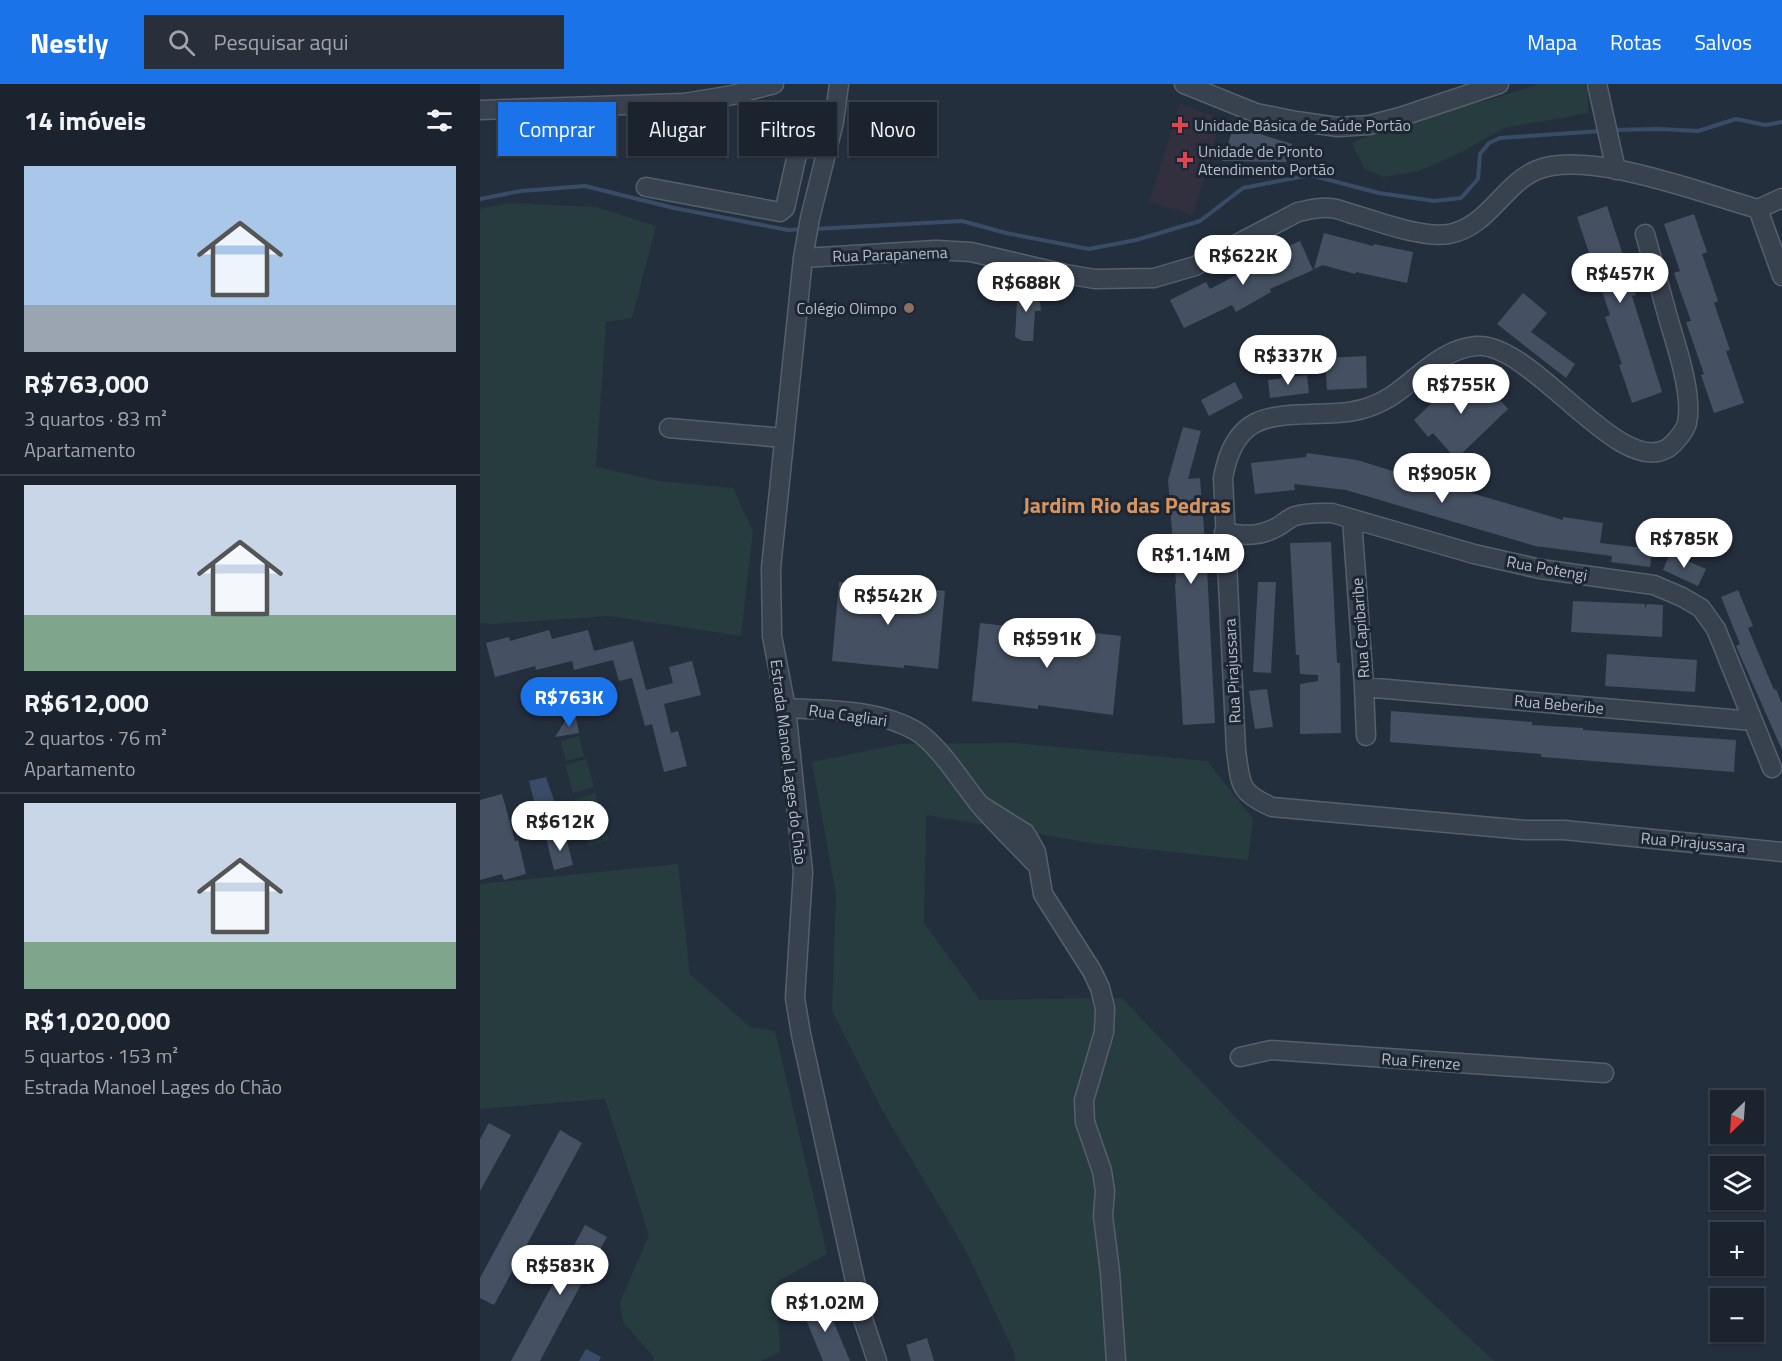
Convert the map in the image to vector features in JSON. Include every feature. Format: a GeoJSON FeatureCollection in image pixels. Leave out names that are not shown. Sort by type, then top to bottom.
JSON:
{"type":"FeatureCollection","features":[{"type":"Feature","properties":{"kind":"street"},"geometry":{"type":"LineString","coordinates":[[480,110],[684,103],[733,95],[774,84]]}},
{"type":"Feature","properties":{"kind":"street","name":"Estrada Manoel Lages do Chão"},"geometry":{"type":"LineString","coordinates":[[837,102],[839,84]]}},
{"type":"Feature","properties":{"kind":"street","name":"Estrada Manoel Lages do Chão"},"geometry":{"type":"LineString","coordinates":[[837,114],[849,84]]}},
{"type":"Feature","properties":{"kind":"street"},"geometry":{"type":"LineString","coordinates":[[1184,84],[1256,113],[1338,128],[1369,125],[1400,117],[1499,84]]}},
{"type":"Feature","properties":{"kind":"street"},"geometry":{"type":"LineString","coordinates":[[1597,84],[1616,170]]}},
{"type":"Feature","properties":{"kind":"street"},"geometry":{"type":"LineString","coordinates":[[646,187],[780,212],[785,208],[797,156]]}},
{"type":"Feature","properties":{"kind":"street","name":"Estrada Manoel Lages do Chão"},"geometry":{"type":"LineString","coordinates":[[826,156],[804,250],[771,568],[772,636],[786,708],[804,872],[795,998],[864,1322],[877,1361]]}},
{"type":"Feature","properties":{"kind":"street","name":"Rua Parapanema"},"geometry":{"type":"LineString","coordinates":[[804,250],[971,252],[1095,279],[1154,278],[1195,266],[1298,212],[1331,208],[1399,228],[1449,234],[1477,221],[1517,184],[1536,170],[1559,165],[1582,164],[1661,181],[1758,209]]}},
{"type":"Feature","properties":{"kind":"street"},"geometry":{"type":"LineString","coordinates":[[1782,198],[1758,209],[1782,276]]}},
{"type":"Feature","properties":{"kind":"street","name":"Rua Pirajussara"},"geometry":{"type":"LineString","coordinates":[[1645,234],[1684,373],[1687,424],[1674,443],[1666,449],[1648,452],[1627,445],[1598,425],[1519,361],[1498,349],[1477,346],[1450,353],[1395,394],[1372,407],[1350,412],[1269,417],[1246,428],[1235,440],[1227,458],[1223,478],[1236,750],[1241,784],[1251,798],[1272,807],[1525,830],[1564,830],[1782,852]]}},
{"type":"Feature","properties":{"kind":"street"},"geometry":{"type":"LineString","coordinates":[[669,428],[784,438]]}},
{"type":"Feature","properties":{"kind":"street","name":"Rua Potengi"},"geometry":{"type":"LineString","coordinates":[[1224,532],[1257,536],[1294,516],[1332,513],[1474,554],[1540,569],[1654,585],[1682,597],[1701,608],[1716,629],[1772,768]]}},
{"type":"Feature","properties":{"kind":"street","name":"Rua Capibaribe"},"geometry":{"type":"LineString","coordinates":[[1352,519],[1366,736]]}},
{"type":"Feature","properties":{"kind":"street","name":"Rua Beberibe"},"geometry":{"type":"LineString","coordinates":[[1364,687],[1753,721]]}},
{"type":"Feature","properties":{"kind":"street","name":"Rua Cagliari"},"geometry":{"type":"LineString","coordinates":[[786,708],[846,712],[884,718],[919,733],[933,745],[981,806],[1039,867]]}},
{"type":"Feature","properties":{"kind":"street","name":"Rua Cagliari"},"geometry":{"type":"LineString","coordinates":[[981,806],[1025,833],[1036,852],[1039,867]]}},
{"type":"Feature","properties":{"kind":"street"},"geometry":{"type":"LineString","coordinates":[[1039,867],[1043,894],[1092,970],[1105,1008],[1104,1032],[1084,1100],[1085,1122],[1102,1171],[1103,1216],[1111,1283],[1116,1361]]}},
{"type":"Feature","properties":{"kind":"street","name":"Rua Firenze"},"geometry":{"type":"LineString","coordinates":[[1240,1057],[1271,1050],[1604,1074]]}},
{"type":"Feature","properties":{"kind":"shaded area","name":"Unidade de Pronto Atendimento Portão"},"geometry":{"type":"Polygon","coordinates":[[[1180,104],[1221,119],[1193,215],[1149,202],[1180,104]]]}},
{"type":"Feature","properties":{"kind":"green space"},"geometry":{"type":"Polygon","coordinates":[[[1538,84],[1585,84],[1588,91],[1588,113],[1504,128],[1462,152],[1419,171],[1384,177],[1364,169],[1352,143],[1397,125],[1538,84]]]}},
{"type":"Feature","properties":{"kind":"green space"},"geometry":{"type":"Polygon","coordinates":[[[509,203],[596,207],[656,226],[632,318],[606,322],[596,467],[659,481],[733,488],[753,531],[741,636],[609,616],[480,623],[480,209],[509,203]]]}},
{"type":"Feature","properties":{"kind":"green space"},"geometry":{"type":"Polygon","coordinates":[[[579,736],[584,756],[566,761],[561,741],[579,736]]]}},
{"type":"Feature","properties":{"kind":"green space"},"geometry":{"type":"Polygon","coordinates":[[[1015,743],[1207,761],[1253,819],[1248,860],[1097,844],[926,815],[924,923],[980,1000],[1122,998],[1236,1118],[1494,1361],[1015,1361],[1015,1354],[964,1247],[882,1110],[832,1011],[836,894],[812,762],[901,744],[1015,743]]]}},
{"type":"Feature","properties":{"kind":"green space"},"geometry":{"type":"Polygon","coordinates":[[[586,759],[594,787],[573,793],[565,765],[586,759]]]}},
{"type":"Feature","properties":{"kind":"green space"},"geometry":{"type":"Polygon","coordinates":[[[595,793],[609,840],[589,846],[574,799],[595,793]]]}},
{"type":"Feature","properties":{"kind":"green space"},"geometry":{"type":"Polygon","coordinates":[[[678,864],[690,974],[750,1027],[775,1031],[827,1254],[777,1282],[780,1352],[761,1361],[653,1361],[654,1357],[623,1322],[620,1302],[649,1235],[605,1099],[480,1109],[480,884],[678,864]]]}},
{"type":"Feature","properties":{"kind":"water"},"geometry":{"type":"Polygon","coordinates":[[[546,777],[558,812],[538,817],[529,781],[546,777]]]}},
{"type":"Feature","properties":{"kind":"water"},"geometry":{"type":"Polygon","coordinates":[[[586,1349],[601,1357],[599,1361],[579,1361],[586,1349]]]}},
{"type":"Feature","properties":{"kind":"building"},"geometry":{"type":"Polygon","coordinates":[[[1234,126],[1292,144],[1286,162],[1222,161],[1234,126]]]}},
{"type":"Feature","properties":{"kind":"building"},"geometry":{"type":"Polygon","coordinates":[[[1607,206],[1636,295],[1632,296],[1662,392],[1632,403],[1619,365],[1622,364],[1605,317],[1610,315],[1577,217],[1607,206]]]}},
{"type":"Feature","properties":{"kind":"building"},"geometry":{"type":"Polygon","coordinates":[[[1694,214],[1707,252],[1702,254],[1718,301],[1714,303],[1730,350],[1726,351],[1744,403],[1714,413],[1701,375],[1704,374],[1686,322],[1691,321],[1674,273],[1680,271],[1664,224],[1694,214]]]}},
{"type":"Feature","properties":{"kind":"building"},"geometry":{"type":"Polygon","coordinates":[[[1324,233],[1373,246],[1374,244],[1413,252],[1407,283],[1356,272],[1355,274],[1323,265],[1314,269],[1324,233]]]}},
{"type":"Feature","properties":{"kind":"building"},"geometry":{"type":"Polygon","coordinates":[[[1300,241],[1313,270],[1270,289],[1271,292],[1236,312],[1232,305],[1184,328],[1170,300],[1206,282],[1210,289],[1264,260],[1263,257],[1300,241]]]}},
{"type":"Feature","properties":{"kind":"building"},"geometry":{"type":"Polygon","coordinates":[[[1018,285],[1035,287],[1036,300],[1040,302],[1041,311],[1035,311],[1033,341],[1023,341],[1015,337],[1018,285]]]}},
{"type":"Feature","properties":{"kind":"building"},"geometry":{"type":"Polygon","coordinates":[[[1523,293],[1547,313],[1531,332],[1575,364],[1566,378],[1497,324],[1523,293]]]}},
{"type":"Feature","properties":{"kind":"building"},"geometry":{"type":"Polygon","coordinates":[[[1366,356],[1367,388],[1327,390],[1325,358],[1366,356]]]}},
{"type":"Feature","properties":{"kind":"building"},"geometry":{"type":"Polygon","coordinates":[[[1466,370],[1489,397],[1493,392],[1508,409],[1456,459],[1433,433],[1428,437],[1414,420],[1466,370]]]}},
{"type":"Feature","properties":{"kind":"building"},"geometry":{"type":"Polygon","coordinates":[[[1307,375],[1309,393],[1270,398],[1268,380],[1307,375]]]}},
{"type":"Feature","properties":{"kind":"building"},"geometry":{"type":"Polygon","coordinates":[[[1235,382],[1243,398],[1209,416],[1201,400],[1235,382]]]}},
{"type":"Feature","properties":{"kind":"building"},"geometry":{"type":"Polygon","coordinates":[[[1183,427],[1201,431],[1188,479],[1200,478],[1215,723],[1183,725],[1168,480],[1183,427]]]}},
{"type":"Feature","properties":{"kind":"building"},"geometry":{"type":"Polygon","coordinates":[[[1307,453],[1357,460],[1563,520],[1563,517],[1603,523],[1600,543],[1652,549],[1650,567],[1611,562],[1612,556],[1535,546],[1346,490],[1294,484],[1295,490],[1255,494],[1251,463],[1306,457],[1307,453]]]}},
{"type":"Feature","properties":{"kind":"building"},"geometry":{"type":"Polygon","coordinates":[[[1331,542],[1337,663],[1340,663],[1341,733],[1300,734],[1300,684],[1318,681],[1318,675],[1300,674],[1299,655],[1296,655],[1290,543],[1331,542]]]}},
{"type":"Feature","properties":{"kind":"building"},"geometry":{"type":"Polygon","coordinates":[[[1670,553],[1706,569],[1698,586],[1663,570],[1670,553]]]}},
{"type":"Feature","properties":{"kind":"building"},"geometry":{"type":"Polygon","coordinates":[[[839,582],[945,591],[938,669],[832,661],[839,582]]]}},
{"type":"Feature","properties":{"kind":"building"},"geometry":{"type":"Polygon","coordinates":[[[1258,582],[1276,582],[1271,673],[1253,672],[1258,582]]]}},
{"type":"Feature","properties":{"kind":"building"},"geometry":{"type":"Polygon","coordinates":[[[1738,590],[1753,626],[1748,628],[1782,704],[1782,750],[1736,646],[1740,644],[1721,597],[1738,590]]]}},
{"type":"Feature","properties":{"kind":"building"},"geometry":{"type":"Polygon","coordinates":[[[1573,601],[1645,604],[1645,609],[1647,604],[1663,605],[1662,637],[1571,632],[1573,601]]]}},
{"type":"Feature","properties":{"kind":"building"},"geometry":{"type":"Polygon","coordinates":[[[980,623],[1121,636],[1113,715],[1038,705],[1038,709],[972,701],[980,623]]]}},
{"type":"Feature","properties":{"kind":"building"},"geometry":{"type":"Polygon","coordinates":[[[549,630],[552,639],[588,630],[594,651],[633,641],[646,690],[673,683],[669,667],[692,661],[701,695],[664,704],[671,733],[678,731],[687,766],[664,772],[652,724],[645,726],[632,678],[619,681],[613,660],[574,670],[572,661],[536,670],[535,666],[495,677],[486,643],[509,637],[510,641],[549,630]]]}},
{"type":"Feature","properties":{"kind":"building"},"geometry":{"type":"Polygon","coordinates":[[[1607,654],[1697,660],[1695,692],[1605,686],[1607,654]]]}},
{"type":"Feature","properties":{"kind":"building"},"geometry":{"type":"Polygon","coordinates":[[[1267,689],[1273,727],[1255,729],[1249,691],[1267,689]]]}},
{"type":"Feature","properties":{"kind":"building"},"geometry":{"type":"Polygon","coordinates":[[[1391,711],[1532,722],[1532,725],[1583,728],[1583,730],[1736,740],[1734,772],[1541,757],[1541,754],[1390,742],[1391,711]]]}},
{"type":"Feature","properties":{"kind":"building"},"geometry":{"type":"Polygon","coordinates":[[[576,717],[579,733],[555,737],[565,721],[576,717]]]}},
{"type":"Feature","properties":{"kind":"building"},"geometry":{"type":"Polygon","coordinates":[[[502,794],[515,841],[518,840],[526,874],[504,880],[502,874],[480,880],[480,800],[502,794]]]}},
{"type":"Feature","properties":{"kind":"building"},"geometry":{"type":"Polygon","coordinates":[[[565,833],[573,865],[554,870],[546,838],[565,833]]]}},
{"type":"Feature","properties":{"kind":"building"},"geometry":{"type":"Polygon","coordinates":[[[489,1123],[511,1135],[480,1191],[480,1139],[489,1123]]]}},
{"type":"Feature","properties":{"kind":"building"},"geometry":{"type":"Polygon","coordinates":[[[560,1130],[582,1143],[494,1305],[480,1298],[480,1278],[560,1130]]]}},
{"type":"Feature","properties":{"kind":"building"},"geometry":{"type":"Polygon","coordinates":[[[585,1225],[607,1237],[540,1361],[511,1361],[585,1225]]]}},
{"type":"Feature","properties":{"kind":"building"},"geometry":{"type":"Polygon","coordinates":[[[825,1301],[850,1361],[823,1361],[802,1310],[825,1301]]]}},
{"type":"Feature","properties":{"kind":"building"},"geometry":{"type":"Polygon","coordinates":[[[927,1338],[934,1361],[911,1361],[906,1345],[927,1338]]]}},
{"type":"Feature","properties":{"kind":"waterway"},"geometry":{"type":"LineString","coordinates":[[1612,130],[1698,131],[1736,119],[1765,125],[1782,122]]}},
{"type":"Feature","properties":{"kind":"waterway"},"geometry":{"type":"LineString","coordinates":[[814,229],[962,221],[1006,233],[1089,249],[1136,240],[1200,221],[1243,188],[1310,175],[1379,193],[1434,201],[1461,198],[1478,179],[1480,154],[1489,143],[1500,138],[1601,131]]}},
{"type":"Feature","properties":{"kind":"waterway"},"geometry":{"type":"LineString","coordinates":[[480,199],[521,191],[585,186],[674,208],[788,230],[804,229]]}},
{"type":"Feature","properties":{"kind":"place","name":"Unidade Básica de Saúde Portão"},"geometry":{"type":"Point","coordinates":[1180,125]}},
{"type":"Feature","properties":{"kind":"place","name":"Unidade de Pronto Atendimento Portão"},"geometry":{"type":"Point","coordinates":[1185,160]}},
{"type":"Feature","properties":{"kind":"place","name":"Colégio Olimpo"},"geometry":{"type":"Point","coordinates":[909,308]}},
{"type":"Feature","properties":{"kind":"district","name":"Jardim Rio das Pedras"},"geometry":{"type":"Point","coordinates":[1127,505]}}]}
